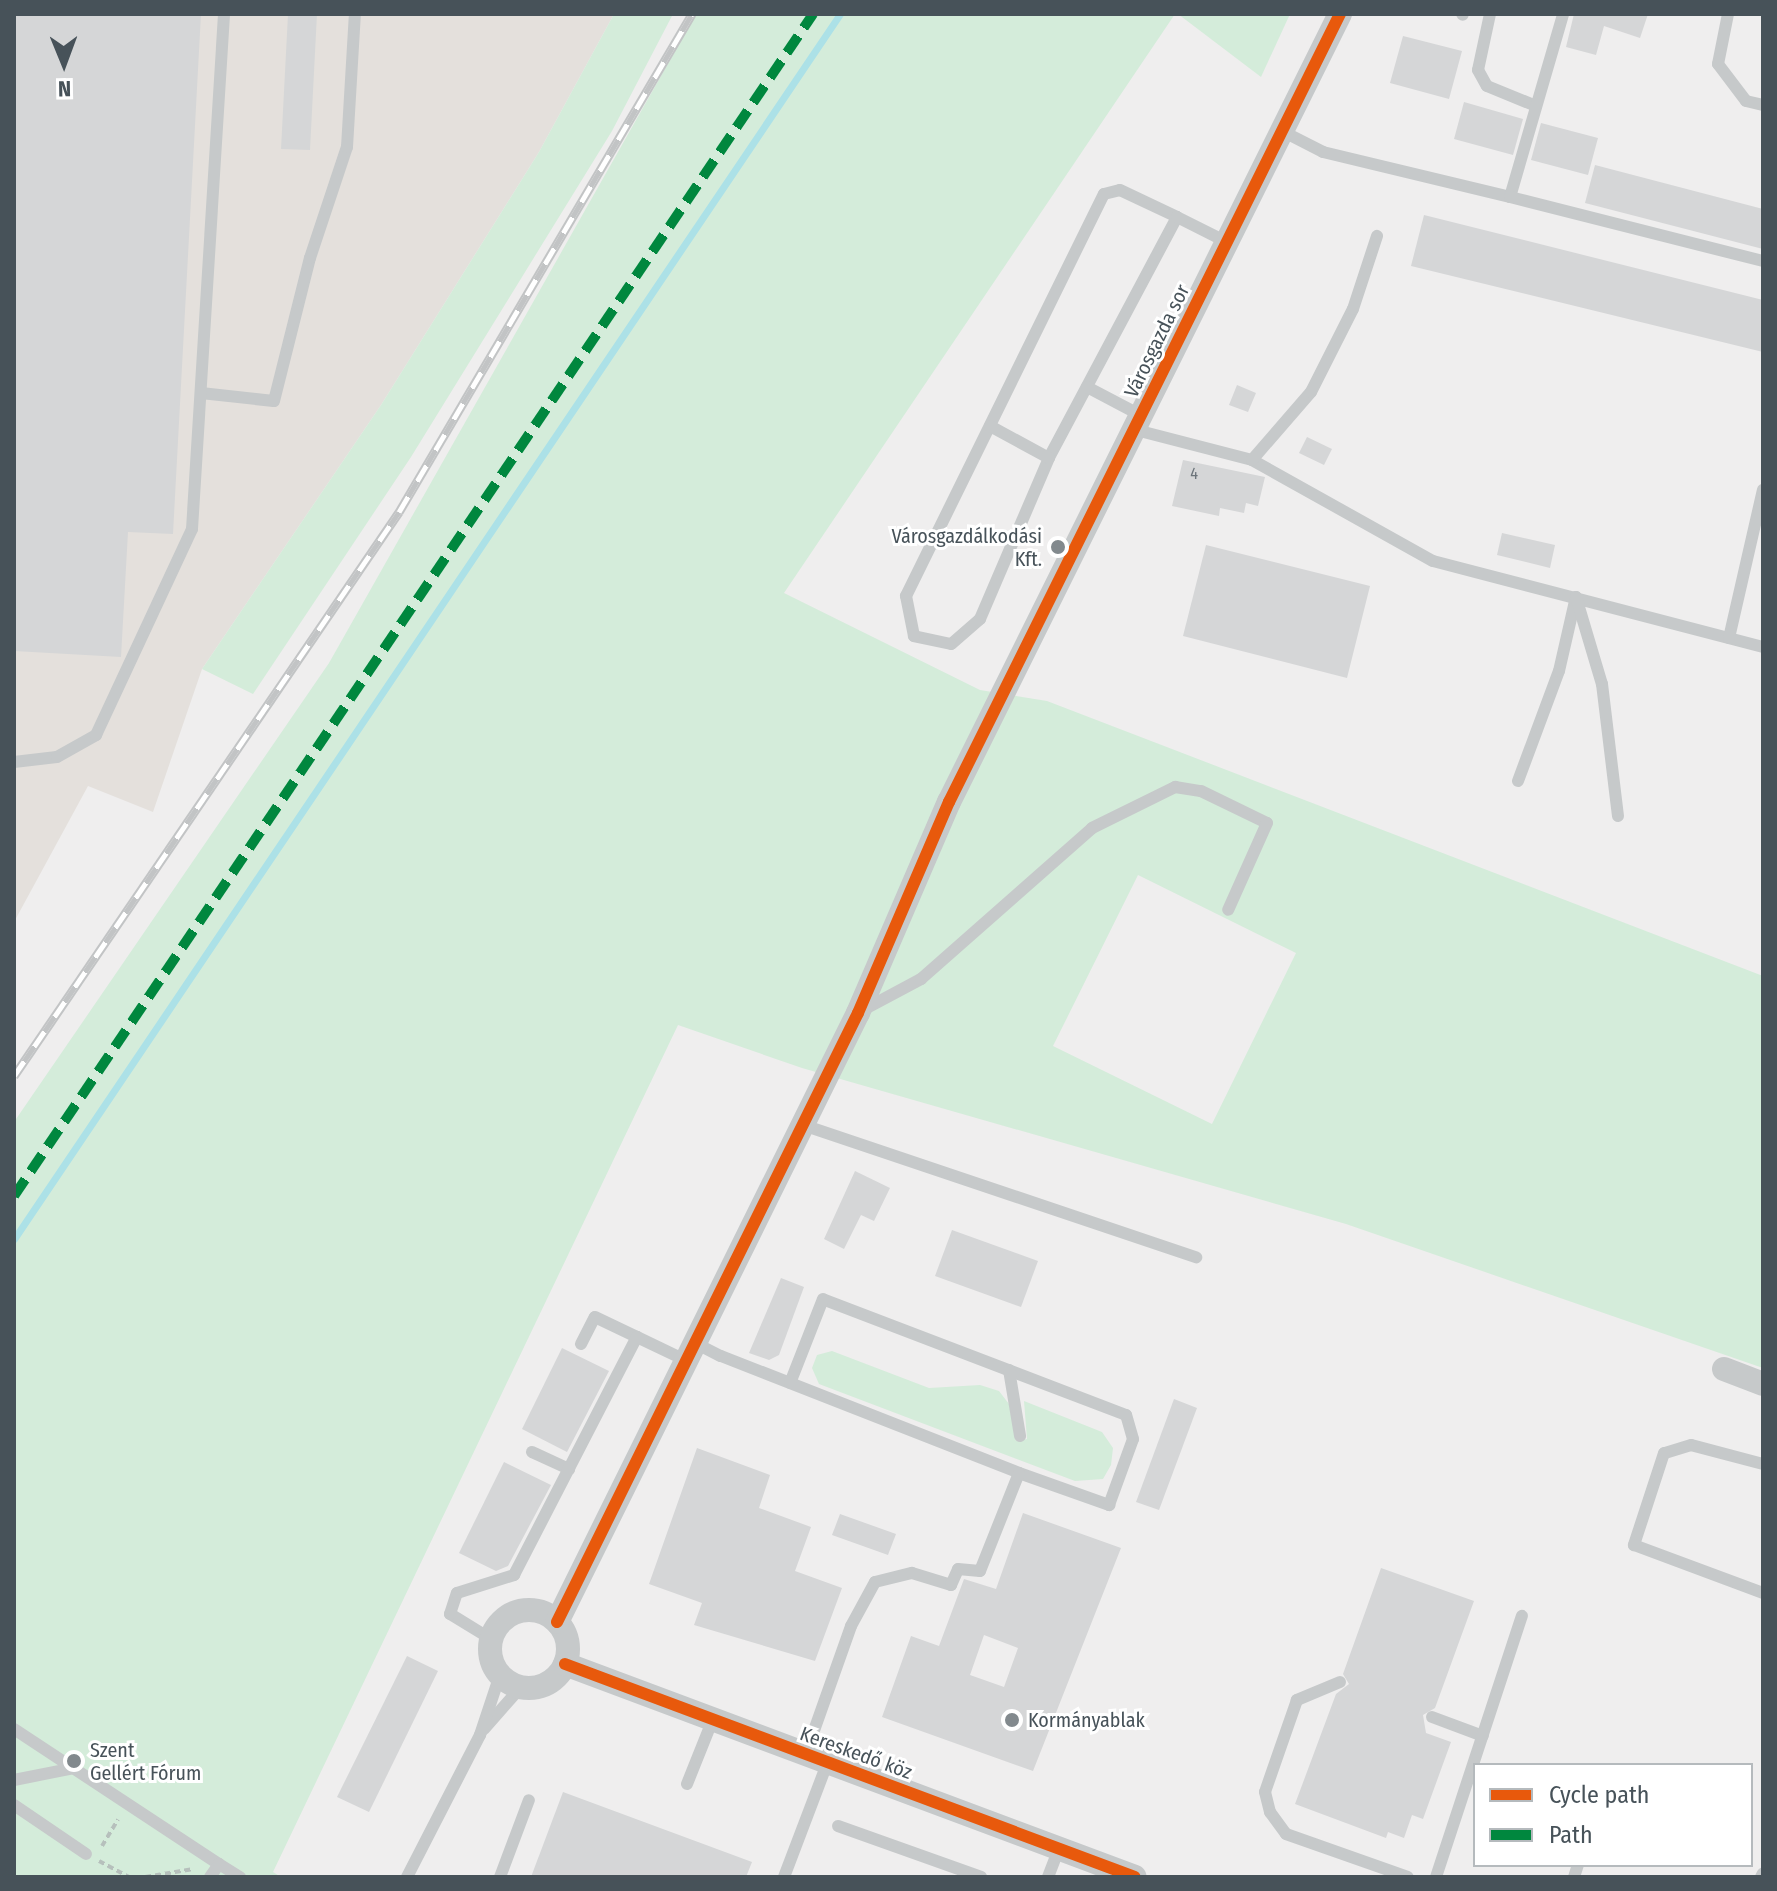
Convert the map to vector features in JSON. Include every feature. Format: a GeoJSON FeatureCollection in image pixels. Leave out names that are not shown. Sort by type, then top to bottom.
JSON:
{"type":"FeatureCollection","features":[{"type":"Feature","properties":{"kind":"street","name":"Városgazda sor"},"geometry":{"type":"LineString","coordinates":[[548,1616],[586,1555],[803,1125],[858,1013],[1008,684],[1340,14]]}},
{"type":"Feature","properties":{"kind":"street"},"geometry":{"type":"LineString","coordinates":[[1724,1369],[1763,1384]]}},
{"type":"Feature","properties":{"kind":"street"},"geometry":{"type":"LineString","coordinates":[[509,1615],[548,1616],[568,1649],[565,1664],[546,1682],[510,1681],[491,1639],[509,1615]]}},
{"type":"Feature","properties":{"kind":"street","name":"Kereskedő köz"},"geometry":{"type":"LineString","coordinates":[[565,1664],[1135,1877]]}},
{"type":"Feature","properties":{"kind":"lane"},"geometry":{"type":"LineString","coordinates":[[14,762],[75,749],[110,716],[192,529],[224,14]]}},
{"type":"Feature","properties":{"kind":"lane"},"geometry":{"type":"LineString","coordinates":[[201,393],[274,401],[310,258],[347,147],[355,14]]}},
{"type":"Feature","properties":{"kind":"lane"},"geometry":{"type":"LineString","coordinates":[[1490,14],[1478,70],[1487,86],[1536,106]]}},
{"type":"Feature","properties":{"kind":"lane"},"geometry":{"type":"LineString","coordinates":[[1510,197],[1563,14]]}},
{"type":"Feature","properties":{"kind":"lane"},"geometry":{"type":"LineString","coordinates":[[1728,14],[1718,64],[1746,101],[1763,105]]}},
{"type":"Feature","properties":{"kind":"lane"},"geometry":{"type":"LineString","coordinates":[[1282,131],[1323,152],[1763,261]]}},
{"type":"Feature","properties":{"kind":"lane"},"geometry":{"type":"LineString","coordinates":[[1177,217],[1049,458],[980,619],[951,644],[914,636],[906,596],[1104,194],[1120,190],[1177,217],[1227,242]]}},
{"type":"Feature","properties":{"kind":"lane"},"geometry":{"type":"LineString","coordinates":[[1252,460],[1311,392],[1353,309],[1377,236]]}},
{"type":"Feature","properties":{"kind":"lane"},"geometry":{"type":"LineString","coordinates":[[1087,387],[1139,423],[1252,460],[1433,561],[1763,647]]}},
{"type":"Feature","properties":{"kind":"lane"},"geometry":{"type":"LineString","coordinates":[[990,426],[1049,458]]}},
{"type":"Feature","properties":{"kind":"lane"},"geometry":{"type":"LineString","coordinates":[[1729,638],[1763,490]]}},
{"type":"Feature","properties":{"kind":"lane"},"geometry":{"type":"LineString","coordinates":[[1518,781],[1559,671],[1576,597]]}},
{"type":"Feature","properties":{"kind":"lane"},"geometry":{"type":"LineString","coordinates":[[1576,597],[1602,684],[1618,816]]}},
{"type":"Feature","properties":{"kind":"lane"},"geometry":{"type":"LineString","coordinates":[[858,1013],[921,979],[1092,828],[1175,787],[1201,791],[1267,823],[1228,910]]}},
{"type":"Feature","properties":{"kind":"lane"},"geometry":{"type":"LineString","coordinates":[[803,1125],[1196,1257]]}},
{"type":"Feature","properties":{"kind":"lane"},"geometry":{"type":"LineString","coordinates":[[581,1344],[595,1317],[637,1337],[790,1383],[1109,1505],[1133,1439],[1126,1415],[823,1299],[790,1383]]}},
{"type":"Feature","properties":{"kind":"lane"},"geometry":{"type":"LineString","coordinates":[[491,1639],[457,1624],[450,1607],[457,1593],[514,1575],[637,1337]]}},
{"type":"Feature","properties":{"kind":"lane"},"geometry":{"type":"LineString","coordinates":[[1009,1370],[1020,1436]]}},
{"type":"Feature","properties":{"kind":"lane"},"geometry":{"type":"LineString","coordinates":[[1763,1464],[1691,1445],[1664,1453],[1634,1545],[1763,1593]]}},
{"type":"Feature","properties":{"kind":"lane"},"geometry":{"type":"LineString","coordinates":[[532,1452],[569,1469]]}},
{"type":"Feature","properties":{"kind":"lane"},"geometry":{"type":"LineString","coordinates":[[784,1877],[851,1626],[875,1582],[912,1573],[951,1585],[958,1569],[980,1571],[1019,1473]]}},
{"type":"Feature","properties":{"kind":"lane"},"geometry":{"type":"LineString","coordinates":[[1474,1763],[1522,1616]]}},
{"type":"Feature","properties":{"kind":"lane"},"geometry":{"type":"LineString","coordinates":[[480,1735],[510,1681]]}},
{"type":"Feature","properties":{"kind":"lane"},"geometry":{"type":"LineString","coordinates":[[407,1877],[510,1681]]}},
{"type":"Feature","properties":{"kind":"lane"},"geometry":{"type":"LineString","coordinates":[[1340,1682],[1297,1700],[1265,1792],[1270,1812],[1286,1834],[1408,1877]]}},
{"type":"Feature","properties":{"kind":"lane"},"geometry":{"type":"LineString","coordinates":[[1432,1717],[1483,1736]]}},
{"type":"Feature","properties":{"kind":"lane"},"geometry":{"type":"LineString","coordinates":[[687,1784],[713,1719]]}},
{"type":"Feature","properties":{"kind":"lane"},"geometry":{"type":"LineString","coordinates":[[14,1729],[240,1877]]}},
{"type":"Feature","properties":{"kind":"lane"},"geometry":{"type":"LineString","coordinates":[[1436,1877],[1473,1766]]}},
{"type":"Feature","properties":{"kind":"lane"},"geometry":{"type":"LineString","coordinates":[[14,1780],[74,1768]]}},
{"type":"Feature","properties":{"kind":"lane"},"geometry":{"type":"LineString","coordinates":[[500,1877],[529,1800]]}},
{"type":"Feature","properties":{"kind":"lane"},"geometry":{"type":"LineString","coordinates":[[14,1805],[86,1854]]}},
{"type":"Feature","properties":{"kind":"lane"},"geometry":{"type":"LineString","coordinates":[[838,1826],[981,1877]]}},
{"type":"Feature","properties":{"kind":"lane"},"geometry":{"type":"LineString","coordinates":[[1048,1877],[1059,1849]]}},
{"type":"Feature","properties":{"kind":"lane"},"geometry":{"type":"LineString","coordinates":[[210,1877],[219,1864]]}},
{"type":"Feature","properties":{"kind":"path"},"geometry":{"type":"LineString","coordinates":[[128,1804],[94,1858],[129,1877]]}},
{"type":"Feature","properties":{"kind":"path"},"geometry":{"type":"LineString","coordinates":[[145,1877],[219,1864]]}},
{"type":"Feature","properties":{"kind":"shaded area"},"geometry":{"type":"Polygon","coordinates":[[[14,14],[614,14],[539,152],[381,405],[202,669],[153,812],[88,786],[14,922],[14,14]]]}},
{"type":"Feature","properties":{"kind":"green space"},"geometry":{"type":"Polygon","coordinates":[[[614,14],[673,14],[612,131],[411,457],[253,694],[202,669],[381,405],[539,152],[614,14]]]}},
{"type":"Feature","properties":{"kind":"green space"},"geometry":{"type":"Polygon","coordinates":[[[696,14],[1175,14],[784,593],[980,690],[1047,701],[1763,976],[1763,1368],[1346,1224],[802,1068],[678,1025],[273,1872],[281,1877],[14,1877],[14,1122],[329,663],[696,14]],[[1138,875],[1053,1046],[1212,1124],[1296,953],[1138,875]]]}},
{"type":"Feature","properties":{"kind":"green space"},"geometry":{"type":"Polygon","coordinates":[[[1178,14],[1290,14],[1261,77],[1178,14]]]}},
{"type":"Feature","properties":{"kind":"green space"},"geometry":{"type":"Polygon","coordinates":[[[832,1351],[929,1388],[980,1385],[999,1391],[1009,1404],[1016,1441],[1027,1439],[1024,1401],[1102,1432],[1113,1448],[1111,1465],[1103,1479],[1075,1481],[819,1384],[812,1368],[817,1355],[832,1351]]]}},
{"type":"Feature","properties":{"kind":"building"},"geometry":{"type":"Polygon","coordinates":[[[14,14],[201,14],[173,534],[128,532],[121,657],[14,651],[14,14]]]}},
{"type":"Feature","properties":{"kind":"building"},"geometry":{"type":"Polygon","coordinates":[[[288,14],[317,14],[310,150],[281,149],[288,14]]]}},
{"type":"Feature","properties":{"kind":"building"},"geometry":{"type":"Polygon","coordinates":[[[1574,14],[1648,14],[1640,38],[1604,26],[1596,55],[1566,47],[1574,14]]]}},
{"type":"Feature","properties":{"kind":"building"},"geometry":{"type":"Polygon","coordinates":[[[1403,36],[1462,51],[1449,99],[1390,83],[1403,36]]]}},
{"type":"Feature","properties":{"kind":"building"},"geometry":{"type":"Polygon","coordinates":[[[1464,102],[1523,119],[1513,155],[1454,139],[1464,102]]]}},
{"type":"Feature","properties":{"kind":"building"},"geometry":{"type":"Polygon","coordinates":[[[1541,123],[1598,138],[1588,175],[1531,160],[1541,123]]]}},
{"type":"Feature","properties":{"kind":"building"},"geometry":{"type":"Polygon","coordinates":[[[1595,165],[1763,209],[1763,249],[1585,203],[1595,165]]]}},
{"type":"Feature","properties":{"kind":"building"},"geometry":{"type":"Polygon","coordinates":[[[1424,215],[1763,300],[1763,352],[1411,266],[1424,215]]]}},
{"type":"Feature","properties":{"kind":"building"},"geometry":{"type":"Polygon","coordinates":[[[1237,385],[1256,393],[1248,412],[1229,405],[1237,385]]]}},
{"type":"Feature","properties":{"kind":"building"},"geometry":{"type":"Polygon","coordinates":[[[1307,437],[1332,449],[1324,465],[1299,453],[1307,437]]]}},
{"type":"Feature","properties":{"kind":"building"},"geometry":{"type":"Polygon","coordinates":[[[1183,460],[1265,477],[1258,506],[1246,503],[1244,513],[1220,508],[1219,516],[1172,506],[1183,460]]]}},
{"type":"Feature","properties":{"kind":"building"},"geometry":{"type":"Polygon","coordinates":[[[1502,533],[1555,545],[1550,568],[1497,555],[1502,533]]]}},
{"type":"Feature","properties":{"kind":"building"},"geometry":{"type":"Polygon","coordinates":[[[1206,545],[1370,586],[1347,678],[1183,636],[1206,545]]]}},
{"type":"Feature","properties":{"kind":"building"},"geometry":{"type":"Polygon","coordinates":[[[855,1171],[890,1188],[874,1221],[861,1215],[844,1249],[824,1239],[855,1171]]]}},
{"type":"Feature","properties":{"kind":"building"},"geometry":{"type":"Polygon","coordinates":[[[952,1230],[1038,1261],[1021,1307],[935,1276],[952,1230]]]}},
{"type":"Feature","properties":{"kind":"building"},"geometry":{"type":"Polygon","coordinates":[[[781,1278],[804,1287],[779,1355],[769,1360],[749,1353],[781,1278]]]}},
{"type":"Feature","properties":{"kind":"building"},"geometry":{"type":"Polygon","coordinates":[[[562,1348],[609,1371],[567,1452],[522,1429],[562,1348]]]}},
{"type":"Feature","properties":{"kind":"building"},"geometry":{"type":"Polygon","coordinates":[[[1174,1399],[1197,1408],[1159,1510],[1136,1502],[1174,1399]]]}},
{"type":"Feature","properties":{"kind":"building"},"geometry":{"type":"Polygon","coordinates":[[[697,1448],[770,1475],[759,1508],[811,1527],[795,1571],[842,1588],[815,1661],[694,1625],[702,1603],[649,1584],[697,1448]]]}},
{"type":"Feature","properties":{"kind":"building"},"geometry":{"type":"Polygon","coordinates":[[[504,1462],[551,1485],[508,1566],[496,1571],[459,1553],[504,1462]]]}},
{"type":"Feature","properties":{"kind":"building"},"geometry":{"type":"Polygon","coordinates":[[[1023,1513],[1121,1548],[1033,1771],[882,1717],[911,1636],[939,1646],[964,1579],[996,1589],[1023,1513]],[[984,1635],[970,1675],[1004,1687],[1018,1648],[984,1635]]]}},
{"type":"Feature","properties":{"kind":"building"},"geometry":{"type":"Polygon","coordinates":[[[840,1514],[896,1534],[888,1555],[832,1535],[840,1514]]]}},
{"type":"Feature","properties":{"kind":"building"},"geometry":{"type":"Polygon","coordinates":[[[1381,1568],[1474,1601],[1435,1708],[1423,1715],[1426,1733],[1451,1742],[1423,1819],[1412,1815],[1404,1838],[1388,1832],[1386,1838],[1295,1804],[1336,1694],[1349,1684],[1343,1674],[1381,1568]]]}},
{"type":"Feature","properties":{"kind":"building"},"geometry":{"type":"Polygon","coordinates":[[[407,1656],[438,1671],[369,1812],[337,1797],[407,1656]]]}},
{"type":"Feature","properties":{"kind":"building"},"geometry":{"type":"Polygon","coordinates":[[[563,1792],[752,1862],[746,1877],[531,1877],[563,1792]]]}},
{"type":"Feature","properties":{"kind":"waterway"},"geometry":{"type":"LineString","coordinates":[[14,1239],[840,14]]}},
{"type":"Feature","properties":{"kind":"railway"},"geometry":{"type":"LineString","coordinates":[[14,1076],[399,512],[692,14]]}},
{"type":"Feature","properties":{"kind":"marked path"},"geometry":{"type":"LineString","coordinates":[[14,1196],[813,14]]}},
{"type":"Feature","properties":{"kind":"cycle path"},"geometry":{"type":"LineString","coordinates":[[557,1622],[858,1013],[949,802],[1340,14]]}},
{"type":"Feature","properties":{"kind":"cycle path"},"geometry":{"type":"LineString","coordinates":[[565,1664],[1135,1877]]}},
{"type":"Feature","properties":{"kind":"place","name":"Városgazdálkodási Kft."},"geometry":{"type":"Point","coordinates":[1058,547]}},
{"type":"Feature","properties":{"kind":"place","name":"Kormányablak"},"geometry":{"type":"Point","coordinates":[1012,1720]}},
{"type":"Feature","properties":{"kind":"place","name":"Szent Gellért Fórum"},"geometry":{"type":"Point","coordinates":[74,1761]}}]}
